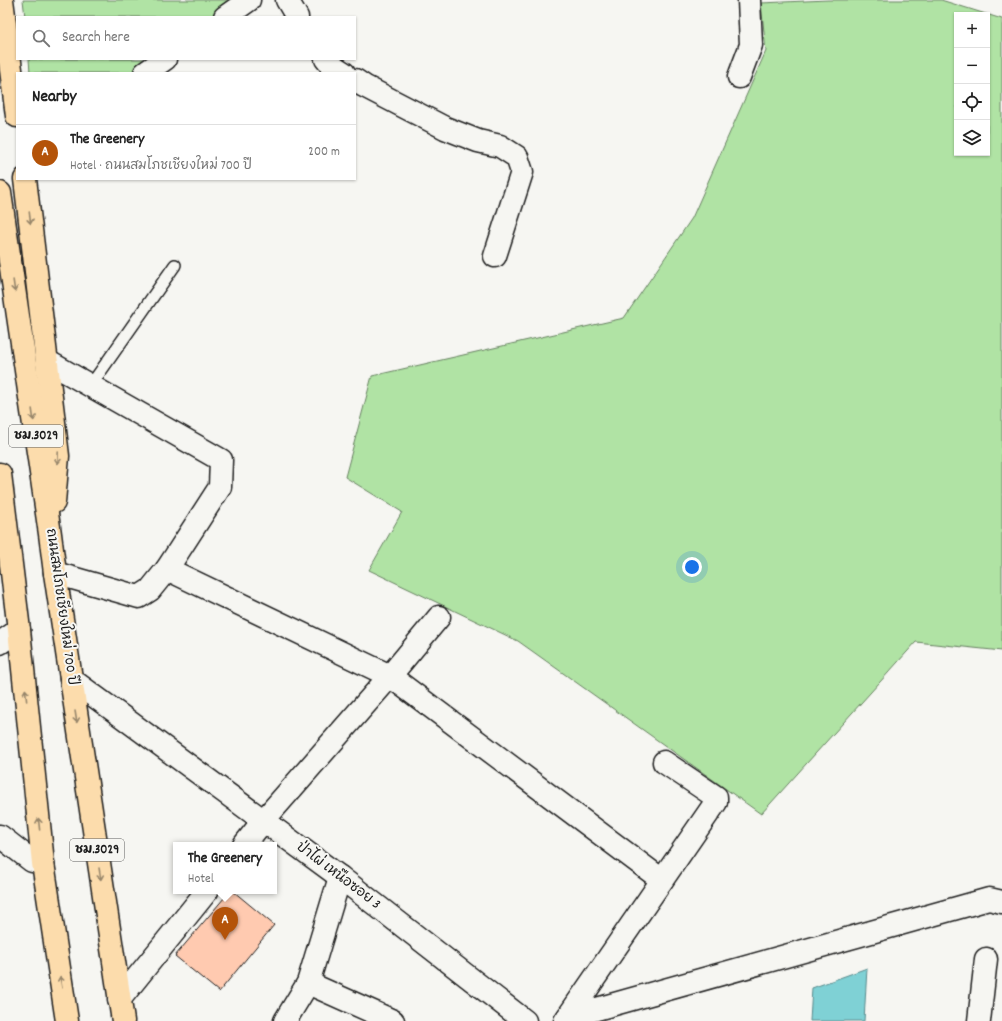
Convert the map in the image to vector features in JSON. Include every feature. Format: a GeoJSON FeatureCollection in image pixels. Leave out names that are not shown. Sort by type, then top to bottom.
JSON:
{"type":"FeatureCollection","features":[{"type":"Feature","properties":{"kind":"main road"},"geometry":{"type":"LineString","coordinates":[[2,0],[16,108]]}},
{"type":"Feature","properties":{"kind":"main road","name":"ชม.3029"},"geometry":{"type":"LineString","coordinates":[[28,181],[58,456],[50,534]]}},
{"type":"Feature","properties":{"kind":"main road","name":"ถนนสมโภชเชียงใหม่ 700 ปี"},"geometry":{"type":"LineString","coordinates":[[0,192],[70,679],[123,1021]]}},
{"type":"Feature","properties":{"kind":"main road"},"geometry":{"type":"LineString","coordinates":[[0,474],[19,630],[43,863],[67,1021]]}},
{"type":"Feature","properties":{"kind":"main road"},"geometry":{"type":"LineString","coordinates":[[0,592],[19,630]]}},
{"type":"Feature","properties":{"kind":"street"},"geometry":{"type":"LineString","coordinates":[[225,16],[249,0]]}},
{"type":"Feature","properties":{"kind":"street"},"geometry":{"type":"LineString","coordinates":[[287,0],[296,16]]}},
{"type":"Feature","properties":{"kind":"street"},"geometry":{"type":"LineString","coordinates":[[739,77],[751,45],[749,0]]}},
{"type":"Feature","properties":{"kind":"street"},"geometry":{"type":"LineString","coordinates":[[146,72],[164,60]]}},
{"type":"Feature","properties":{"kind":"street"},"geometry":{"type":"LineString","coordinates":[[327,60],[330,64],[342,72]]}},
{"type":"Feature","properties":{"kind":"street"},"geometry":{"type":"LineString","coordinates":[[356,81],[445,128],[478,141],[500,146],[517,157],[522,172],[494,256]]}},
{"type":"Feature","properties":{"kind":"street"},"geometry":{"type":"LineString","coordinates":[[47,360],[221,460],[220,487],[167,569],[150,590],[139,596],[55,573]]}},
{"type":"Feature","properties":{"kind":"street"},"geometry":{"type":"LineString","coordinates":[[167,569],[390,676],[662,880]]}},
{"type":"Feature","properties":{"kind":"street"},"geometry":{"type":"LineString","coordinates":[[246,842],[439,618]]}},
{"type":"Feature","properties":{"kind":"street"},"geometry":{"type":"LineString","coordinates":[[0,643],[19,630]]}},
{"type":"Feature","properties":{"kind":"street","name":"ป่าไผ่ เหนือซอย 3"},"geometry":{"type":"LineString","coordinates":[[70,679],[340,877],[526,1021]]}},
{"type":"Feature","properties":{"kind":"street"},"geometry":{"type":"LineString","coordinates":[[567,1019],[716,802],[716,797],[664,762]]}},
{"type":"Feature","properties":{"kind":"street"},"geometry":{"type":"LineString","coordinates":[[0,836],[32,861],[43,863]]}},
{"type":"Feature","properties":{"kind":"street"},"geometry":{"type":"LineString","coordinates":[[285,1021],[308,983],[340,877]]}},
{"type":"Feature","properties":{"kind":"street"},"geometry":{"type":"LineString","coordinates":[[120,1000],[205,894]]}},
{"type":"Feature","properties":{"kind":"street"},"geometry":{"type":"LineString","coordinates":[[567,1019],[989,899],[1002,902]]}},
{"type":"Feature","properties":{"kind":"street"},"geometry":{"type":"LineString","coordinates":[[979,1021],[986,959]]}},
{"type":"Feature","properties":{"kind":"street"},"geometry":{"type":"LineString","coordinates":[[308,983],[393,1021]]}},
{"type":"Feature","properties":{"kind":"lane"},"geometry":{"type":"LineString","coordinates":[[91,385],[175,265]]}},
{"type":"Feature","properties":{"kind":"green space"},"geometry":{"type":"Polygon","coordinates":[[[23,0],[235,0],[212,16],[25,16],[23,0]]]}},
{"type":"Feature","properties":{"kind":"green space"},"geometry":{"type":"Polygon","coordinates":[[[828,0],[941,0],[980,12],[954,12],[954,156],[990,156],[990,15],[1002,19],[1002,651],[916,642],[761,814],[518,641],[369,570],[402,512],[345,477],[372,376],[624,318],[692,218],[766,51],[761,3],[828,0]]]}},
{"type":"Feature","properties":{"kind":"green space"},"geometry":{"type":"Polygon","coordinates":[[[29,60],[150,60],[132,72],[30,72],[29,60]]]}},
{"type":"Feature","properties":{"kind":"water"},"geometry":{"type":"Polygon","coordinates":[[[867,968],[864,1021],[810,1021],[812,988],[867,968]]]}},
{"type":"Feature","properties":{"kind":"building"},"geometry":{"type":"Polygon","coordinates":[[[227,894],[237,894],[274,925],[219,992],[175,956],[227,894]]]}},
{"type":"Feature","properties":{"kind":"place","name":"The Greenery"},"geometry":{"type":"Point","coordinates":[225,940]}}]}
